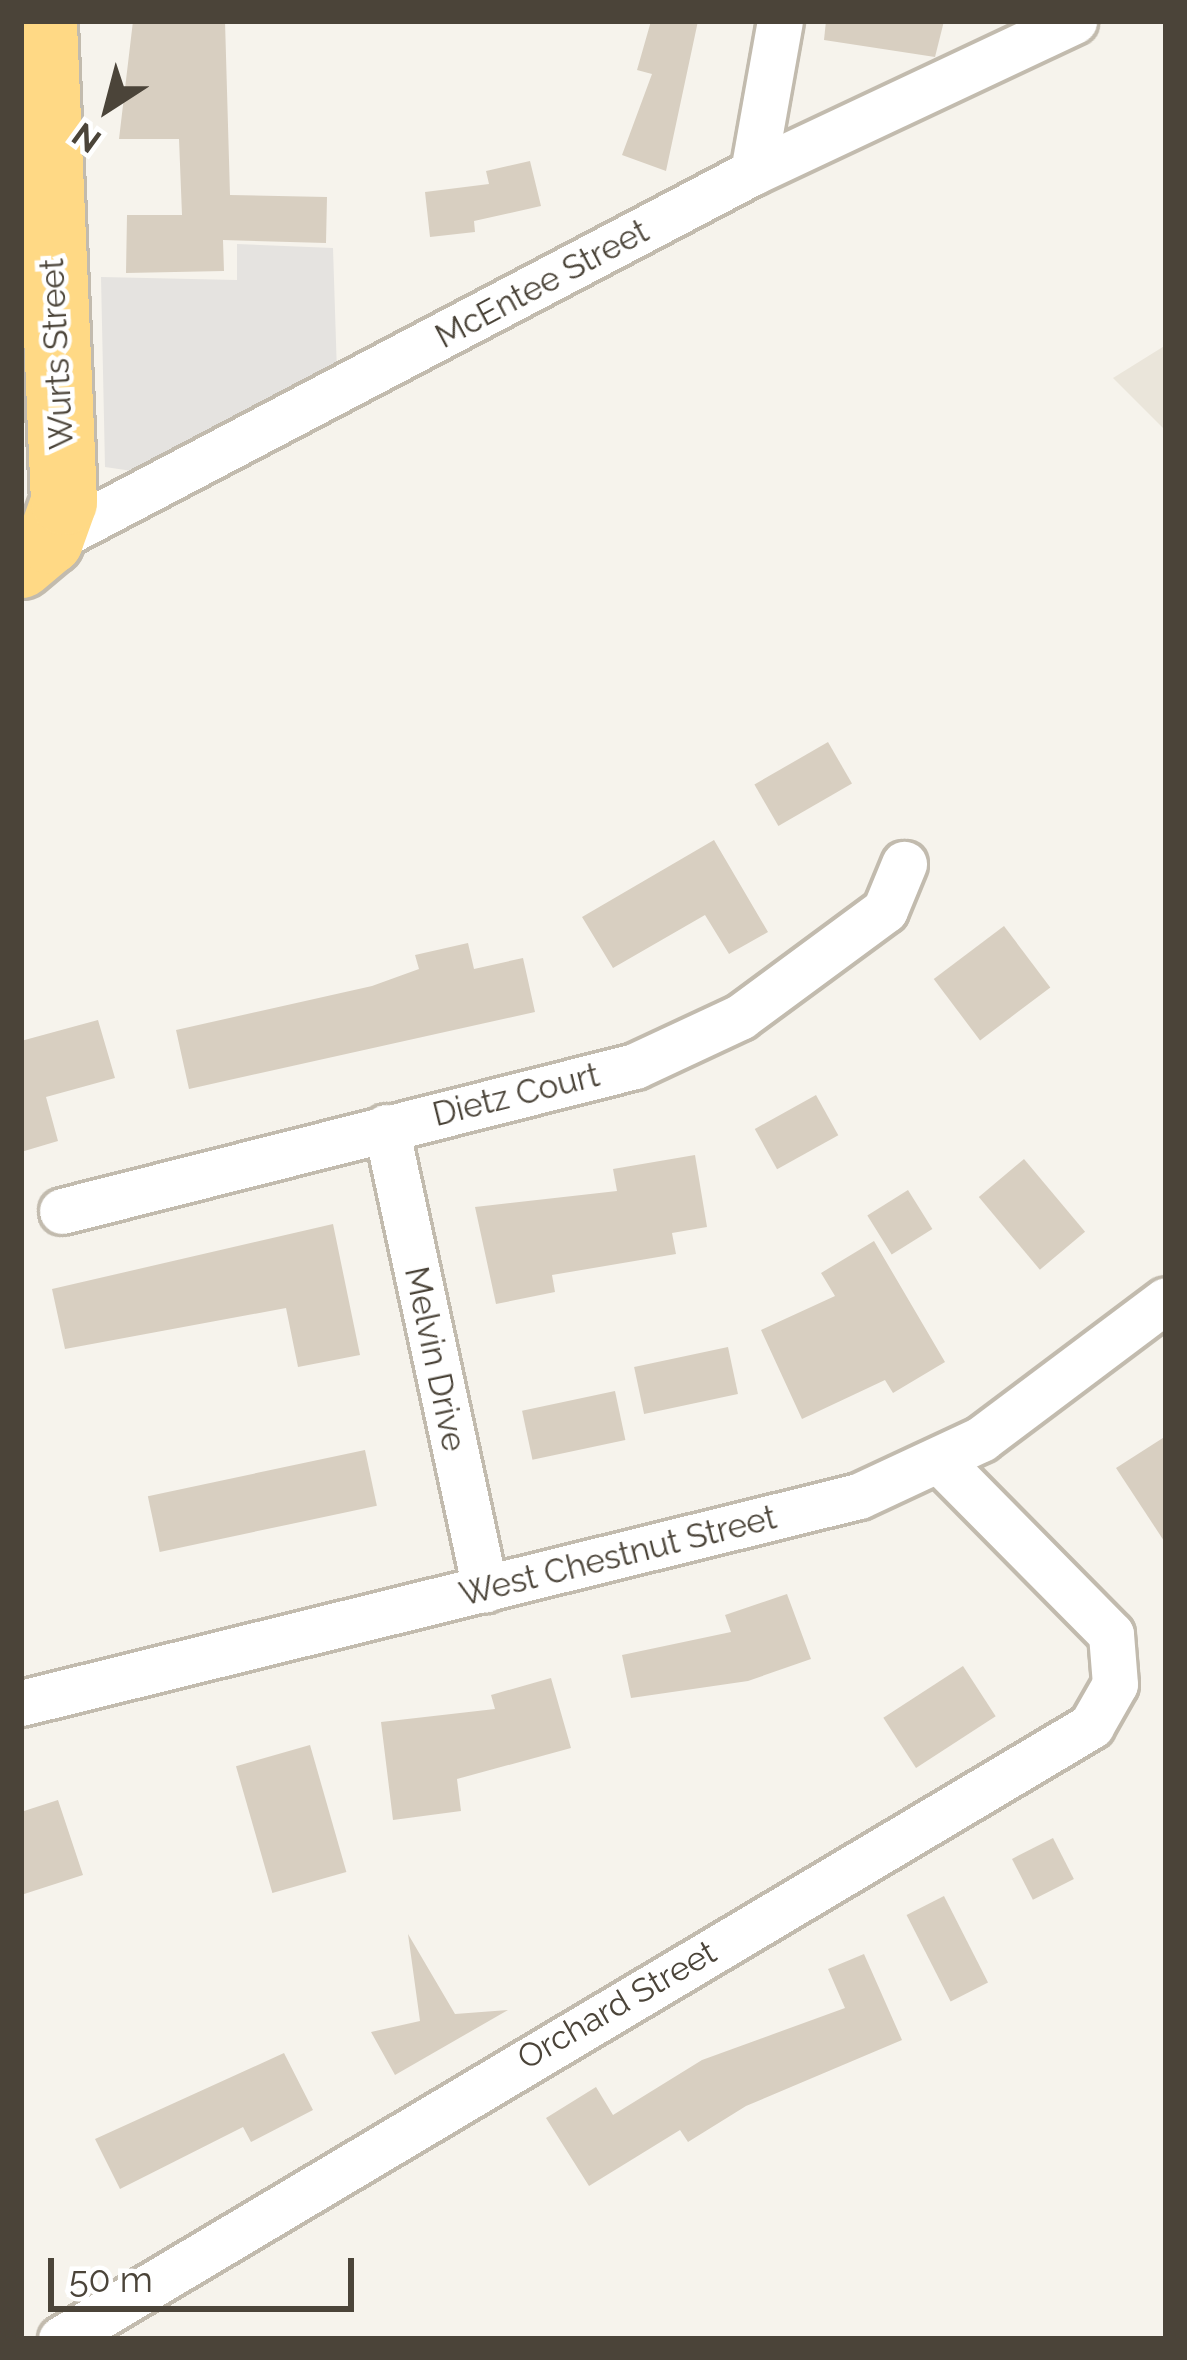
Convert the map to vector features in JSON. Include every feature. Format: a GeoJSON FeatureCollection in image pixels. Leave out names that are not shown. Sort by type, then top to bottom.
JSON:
{"type":"FeatureCollection","features":[{"type":"Feature","properties":{"kind":"highway","name":"Wurts Street"},"geometry":{"type":"LineString","coordinates":[[36,553],[64,502],[36,203],[44,21]]}},
{"type":"Feature","properties":{"kind":"street"},"geometry":{"type":"LineString","coordinates":[[753,172],[780,21]]}},
{"type":"Feature","properties":{"kind":"street","name":"McEntee Street"},"geometry":{"type":"LineString","coordinates":[[36,553],[753,172],[1074,21]]}},
{"type":"Feature","properties":{"kind":"street","name":"Dietz Court"},"geometry":{"type":"LineString","coordinates":[[62,1211],[635,1066],[740,1017],[885,910],[904,864]]}},
{"type":"Feature","properties":{"kind":"street","name":"Melvin Drive"},"geometry":{"type":"LineString","coordinates":[[386,1127],[485,1590]]}},
{"type":"Feature","properties":{"kind":"street","name":"West Chestnut Street"},"geometry":{"type":"LineString","coordinates":[[21,1703],[859,1496],[942,1463],[1166,1300]]}},
{"type":"Feature","properties":{"kind":"street","name":"Orchard Street"},"geometry":{"type":"LineString","coordinates":[[62,2339],[1091,1726],[1115,1684],[1111,1634],[942,1463]]}},
{"type":"Feature","properties":{"kind":"shaded area"},"geometry":{"type":"Polygon","coordinates":[[[237,244],[333,248],[337,373],[139,472],[105,467],[101,277],[237,280],[237,244]]]}},
{"type":"Feature","properties":{"kind":"shaded area"},"geometry":{"type":"Polygon","coordinates":[[[1166,345],[1166,431],[1113,378],[1166,345]]]}},
{"type":"Feature","properties":{"kind":"building"},"geometry":{"type":"Polygon","coordinates":[[[133,21],[225,21],[230,195],[327,197],[326,243],[223,240],[224,271],[126,273],[127,215],[182,215],[179,139],[119,139],[133,21]]]}},
{"type":"Feature","properties":{"kind":"building"},"geometry":{"type":"Polygon","coordinates":[[[651,21],[698,21],[666,171],[622,155],[652,74],[637,70],[651,21]]]}},
{"type":"Feature","properties":{"kind":"building"},"geometry":{"type":"Polygon","coordinates":[[[826,21],[944,21],[935,57],[824,40],[826,21]]]}},
{"type":"Feature","properties":{"kind":"building"},"geometry":{"type":"Polygon","coordinates":[[[530,161],[541,206],[474,221],[475,232],[430,237],[425,192],[489,184],[486,171],[530,161]]]}},
{"type":"Feature","properties":{"kind":"building"},"geometry":{"type":"Polygon","coordinates":[[[828,742],[852,784],[778,826],[754,784],[828,742]]]}},
{"type":"Feature","properties":{"kind":"building"},"geometry":{"type":"Polygon","coordinates":[[[714,840],[768,932],[729,954],[705,915],[613,968],[582,917],[714,840]]]}},
{"type":"Feature","properties":{"kind":"building"},"geometry":{"type":"Polygon","coordinates":[[[1004,926],[1050,987],[980,1040],[934,979],[1004,926]]]}},
{"type":"Feature","properties":{"kind":"building"},"geometry":{"type":"Polygon","coordinates":[[[468,943],[474,969],[523,958],[535,1012],[189,1089],[176,1030],[372,986],[419,969],[415,955],[468,943]]]}},
{"type":"Feature","properties":{"kind":"building"},"geometry":{"type":"Polygon","coordinates":[[[98,1020],[115,1078],[46,1097],[58,1141],[21,1152],[21,1041],[98,1020]]]}},
{"type":"Feature","properties":{"kind":"building"},"geometry":{"type":"Polygon","coordinates":[[[816,1095],[838,1135],[777,1169],[755,1129],[816,1095]]]}},
{"type":"Feature","properties":{"kind":"building"},"geometry":{"type":"Polygon","coordinates":[[[695,1155],[707,1227],[672,1233],[676,1254],[552,1275],[555,1292],[496,1304],[475,1207],[617,1191],[613,1169],[695,1155]]]}},
{"type":"Feature","properties":{"kind":"building"},"geometry":{"type":"Polygon","coordinates":[[[1024,1159],[1085,1232],[1040,1270],[979,1197],[1024,1159]]]}},
{"type":"Feature","properties":{"kind":"building"},"geometry":{"type":"Polygon","coordinates":[[[908,1190],[932,1229],[892,1254],[867,1215],[908,1190]]]}},
{"type":"Feature","properties":{"kind":"building"},"geometry":{"type":"Polygon","coordinates":[[[333,1224],[360,1355],[298,1367],[286,1308],[65,1349],[52,1289],[333,1224]]]}},
{"type":"Feature","properties":{"kind":"building"},"geometry":{"type":"Polygon","coordinates":[[[874,1241],[945,1362],[893,1393],[885,1380],[802,1419],[761,1330],[835,1296],[821,1273],[874,1241]]]}},
{"type":"Feature","properties":{"kind":"building"},"geometry":{"type":"Polygon","coordinates":[[[728,1347],[738,1394],[644,1414],[634,1367],[728,1347]]]}},
{"type":"Feature","properties":{"kind":"building"},"geometry":{"type":"Polygon","coordinates":[[[615,1391],[625,1440],[532,1460],[522,1411],[615,1391]]]}},
{"type":"Feature","properties":{"kind":"building"},"geometry":{"type":"Polygon","coordinates":[[[1166,1436],[1166,1544],[1116,1468],[1166,1436]]]}},
{"type":"Feature","properties":{"kind":"building"},"geometry":{"type":"Polygon","coordinates":[[[365,1450],[377,1506],[160,1552],[148,1496],[365,1450]]]}},
{"type":"Feature","properties":{"kind":"building"},"geometry":{"type":"Polygon","coordinates":[[[787,1594],[811,1659],[748,1681],[631,1698],[622,1655],[731,1632],[725,1615],[787,1594]]]}},
{"type":"Feature","properties":{"kind":"building"},"geometry":{"type":"Polygon","coordinates":[[[963,1666],[996,1716],[916,1768],[883,1718],[963,1666]]]}},
{"type":"Feature","properties":{"kind":"building"},"geometry":{"type":"Polygon","coordinates":[[[551,1678],[571,1748],[457,1779],[461,1811],[393,1820],[381,1722],[495,1709],[491,1695],[551,1678]]]}},
{"type":"Feature","properties":{"kind":"building"},"geometry":{"type":"Polygon","coordinates":[[[310,1745],[346,1872],[272,1893],[236,1766],[310,1745]]]}},
{"type":"Feature","properties":{"kind":"building"},"geometry":{"type":"Polygon","coordinates":[[[58,1800],[83,1875],[21,1895],[21,1812],[58,1800]]]}},
{"type":"Feature","properties":{"kind":"building"},"geometry":{"type":"Polygon","coordinates":[[[1053,1838],[1074,1879],[1033,1900],[1012,1859],[1053,1838]]]}},
{"type":"Feature","properties":{"kind":"building"},"geometry":{"type":"Polygon","coordinates":[[[944,1896],[988,1982],[951,2001],[907,1915],[944,1896]]]}},
{"type":"Feature","properties":{"kind":"building"},"geometry":{"type":"Polygon","coordinates":[[[408,1934],[455,2014],[508,2010],[395,2075],[371,2032],[420,2021],[408,1934]]]}},
{"type":"Feature","properties":{"kind":"building"},"geometry":{"type":"Polygon","coordinates":[[[864,1954],[902,2040],[746,2106],[688,2142],[680,2130],[589,2186],[546,2118],[596,2087],[613,2115],[702,2060],[845,2008],[828,1969],[864,1954]]]}},
{"type":"Feature","properties":{"kind":"building"},"geometry":{"type":"Polygon","coordinates":[[[284,2053],[313,2110],[251,2142],[243,2127],[120,2189],[95,2139],[284,2053]]]}}]}
